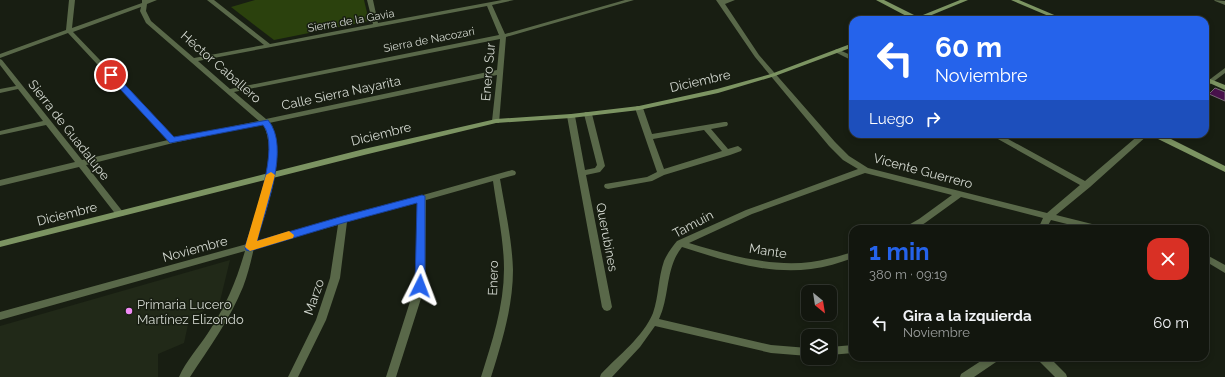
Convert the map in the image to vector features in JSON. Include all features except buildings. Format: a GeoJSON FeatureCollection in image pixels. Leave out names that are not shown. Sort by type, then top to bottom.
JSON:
{"type":"FeatureCollection","features":[{"type":"Feature","properties":{"kind":"street"},"geometry":{"type":"LineString","coordinates":[[72,0],[69,31],[173,141]]}},
{"type":"Feature","properties":{"kind":"street"},"geometry":{"type":"LineString","coordinates":[[0,56],[154,0]]}},
{"type":"Feature","properties":{"kind":"street"},"geometry":{"type":"LineString","coordinates":[[210,0],[270,46]]}},
{"type":"Feature","properties":{"kind":"street"},"geometry":{"type":"LineString","coordinates":[[370,0],[376,26]]}},
{"type":"Feature","properties":{"kind":"street","name":"Sierra de la Gavia"},"geometry":{"type":"LineString","coordinates":[[193,60],[488,6],[511,0]]}},
{"type":"Feature","properties":{"kind":"street","name":"Sierra de Nacozari"},"geometry":{"type":"LineString","coordinates":[[229,91],[503,36],[631,0]]}},
{"type":"Feature","properties":{"kind":"street"},"geometry":{"type":"LineString","coordinates":[[720,2],[732,0]]}},
{"type":"Feature","properties":{"kind":"street"},"geometry":{"type":"LineString","coordinates":[[879,0],[910,16]]}},
{"type":"Feature","properties":{"kind":"street"},"geometry":{"type":"LineString","coordinates":[[927,16],[965,0]]}},
{"type":"Feature","properties":{"kind":"street"},"geometry":{"type":"LineString","coordinates":[[1014,0],[1053,16]]}},
{"type":"Feature","properties":{"kind":"street","name":"Héctor Caballero"},"geometry":{"type":"LineString","coordinates":[[145,2],[143,11],[148,22],[265,122],[270,128],[272,136],[271,176],[236,292],[223,318],[184,377]]}},
{"type":"Feature","properties":{"kind":"street","name":"Vicente Guerrero"},"geometry":{"type":"LineString","coordinates":[[720,2],[757,56],[832,144],[846,158],[865,170],[1083,225]]}},
{"type":"Feature","properties":{"kind":"street","name":"Enero Sur"},"geometry":{"type":"LineString","coordinates":[[488,6],[503,36],[496,121]]}},
{"type":"Feature","properties":{"kind":"street","name":"Diciembre"},"geometry":{"type":"LineString","coordinates":[[0,244],[421,137],[496,121],[571,116],[639,108],[718,91],[773,75],[849,46]]}},
{"type":"Feature","properties":{"kind":"street"},"geometry":{"type":"LineString","coordinates":[[837,50],[849,57]]}},
{"type":"Feature","properties":{"kind":"street","name":"Sierra de Guadalupe"},"geometry":{"type":"LineString","coordinates":[[0,61],[120,214]]}},
{"type":"Feature","properties":{"kind":"street"},"geometry":{"type":"LineString","coordinates":[[1209,81],[1225,70]]}},
{"type":"Feature","properties":{"kind":"street","name":"Calle Sierra Nayarita"},"geometry":{"type":"LineString","coordinates":[[0,183],[173,141],[500,72]]}},
{"type":"Feature","properties":{"kind":"street"},"geometry":{"type":"LineString","coordinates":[[1209,83],[1225,88]]}},
{"type":"Feature","properties":{"kind":"street"},"geometry":{"type":"LineString","coordinates":[[0,91],[19,87]]}},
{"type":"Feature","properties":{"kind":"street"},"geometry":{"type":"LineString","coordinates":[[639,108],[661,173]]}},
{"type":"Feature","properties":{"kind":"street"},"geometry":{"type":"LineString","coordinates":[[581,173],[597,170],[601,166],[588,114]]}},
{"type":"Feature","properties":{"kind":"street","name":"Querubines"},"geometry":{"type":"LineString","coordinates":[[571,116],[607,307]]}},
{"type":"Feature","properties":{"kind":"street"},"geometry":{"type":"LineString","coordinates":[[0,133],[48,122]]}},
{"type":"Feature","properties":{"kind":"street"},"geometry":{"type":"LineString","coordinates":[[649,137],[724,124]]}},
{"type":"Feature","properties":{"kind":"street"},"geometry":{"type":"LineString","coordinates":[[706,127],[727,152]]}},
{"type":"Feature","properties":{"kind":"street"},"geometry":{"type":"LineString","coordinates":[[1000,138],[1088,185]]}},
{"type":"Feature","properties":{"kind":"street"},"geometry":{"type":"LineString","coordinates":[[1044,225],[1048,217],[1088,185],[1141,138]]}},
{"type":"Feature","properties":{"kind":"street"},"geometry":{"type":"LineString","coordinates":[[1163,138],[1225,169]]}},
{"type":"Feature","properties":{"kind":"street"},"geometry":{"type":"LineString","coordinates":[[608,186],[648,179],[661,173],[738,149]]}},
{"type":"Feature","properties":{"kind":"street","name":"Tamuín"},"geometry":{"type":"LineString","coordinates":[[605,377],[640,340],[654,322],[661,302],[667,261],[672,251],[680,243],[749,212],[865,170]]}},
{"type":"Feature","properties":{"kind":"street","name":"Noviembre"},"geometry":{"type":"LineString","coordinates":[[0,316],[512,173]]}},
{"type":"Feature","properties":{"kind":"street","name":"Enero"},"geometry":{"type":"LineString","coordinates":[[486,377],[503,313],[508,281],[507,259],[496,178]]}},
{"type":"Feature","properties":{"kind":"street"},"geometry":{"type":"LineString","coordinates":[[915,225],[959,194]]}},
{"type":"Feature","properties":{"kind":"street"},"geometry":{"type":"LineString","coordinates":[[391,377],[420,286],[422,199]]}},
{"type":"Feature","properties":{"kind":"street","name":"Marzo"},"geometry":{"type":"LineString","coordinates":[[292,377],[320,320],[335,278],[343,219]]}},
{"type":"Feature","properties":{"kind":"street","name":"Mante"},"geometry":{"type":"LineString","coordinates":[[680,243],[736,259],[791,268],[817,266],[849,256]]}},
{"type":"Feature","properties":{"kind":"street"},"geometry":{"type":"LineString","coordinates":[[1209,259],[1225,269]]}},
{"type":"Feature","properties":{"kind":"street"},"geometry":{"type":"LineString","coordinates":[[654,322],[771,349],[801,351]]}},
{"type":"Feature","properties":{"kind":"street"},"geometry":{"type":"LineString","coordinates":[[837,350],[849,349]]}},
{"type":"Feature","properties":{"kind":"street"},"geometry":{"type":"LineString","coordinates":[[965,377],[988,361]]}},
{"type":"Feature","properties":{"kind":"street"},"geometry":{"type":"LineString","coordinates":[[1046,361],[1062,377]]}},
{"type":"Feature","properties":{"kind":"shaded area","name":"Primaria Lucero Martínez Elizondo"},"geometry":{"type":"Polygon","coordinates":[[[230,260],[220,301],[189,320],[184,343],[158,354],[158,377],[0,377],[0,326],[230,260]]]}},
{"type":"Feature","properties":{"kind":"green space"},"geometry":{"type":"Polygon","coordinates":[[[255,0],[364,0],[369,21],[274,40],[231,7],[255,0]]]}},
{"type":"Feature","properties":{"kind":"slow traffic"},"geometry":{"type":"LineString","coordinates":[[271,175],[250,247],[289,235]]}},
{"type":"Feature","properties":{"kind":"place","name":"Primaria Lucero Martínez Elizondo"},"geometry":{"type":"Point","coordinates":[129,311]}},
{"type":"Feature","properties":{"kind":"route"},"geometry":{"type":"LineString","coordinates":[[111,75],[173,141],[265,122],[270,128],[272,136],[271,176],[250,247],[343,219],[422,199],[422,254],[420,286]]}}]}
